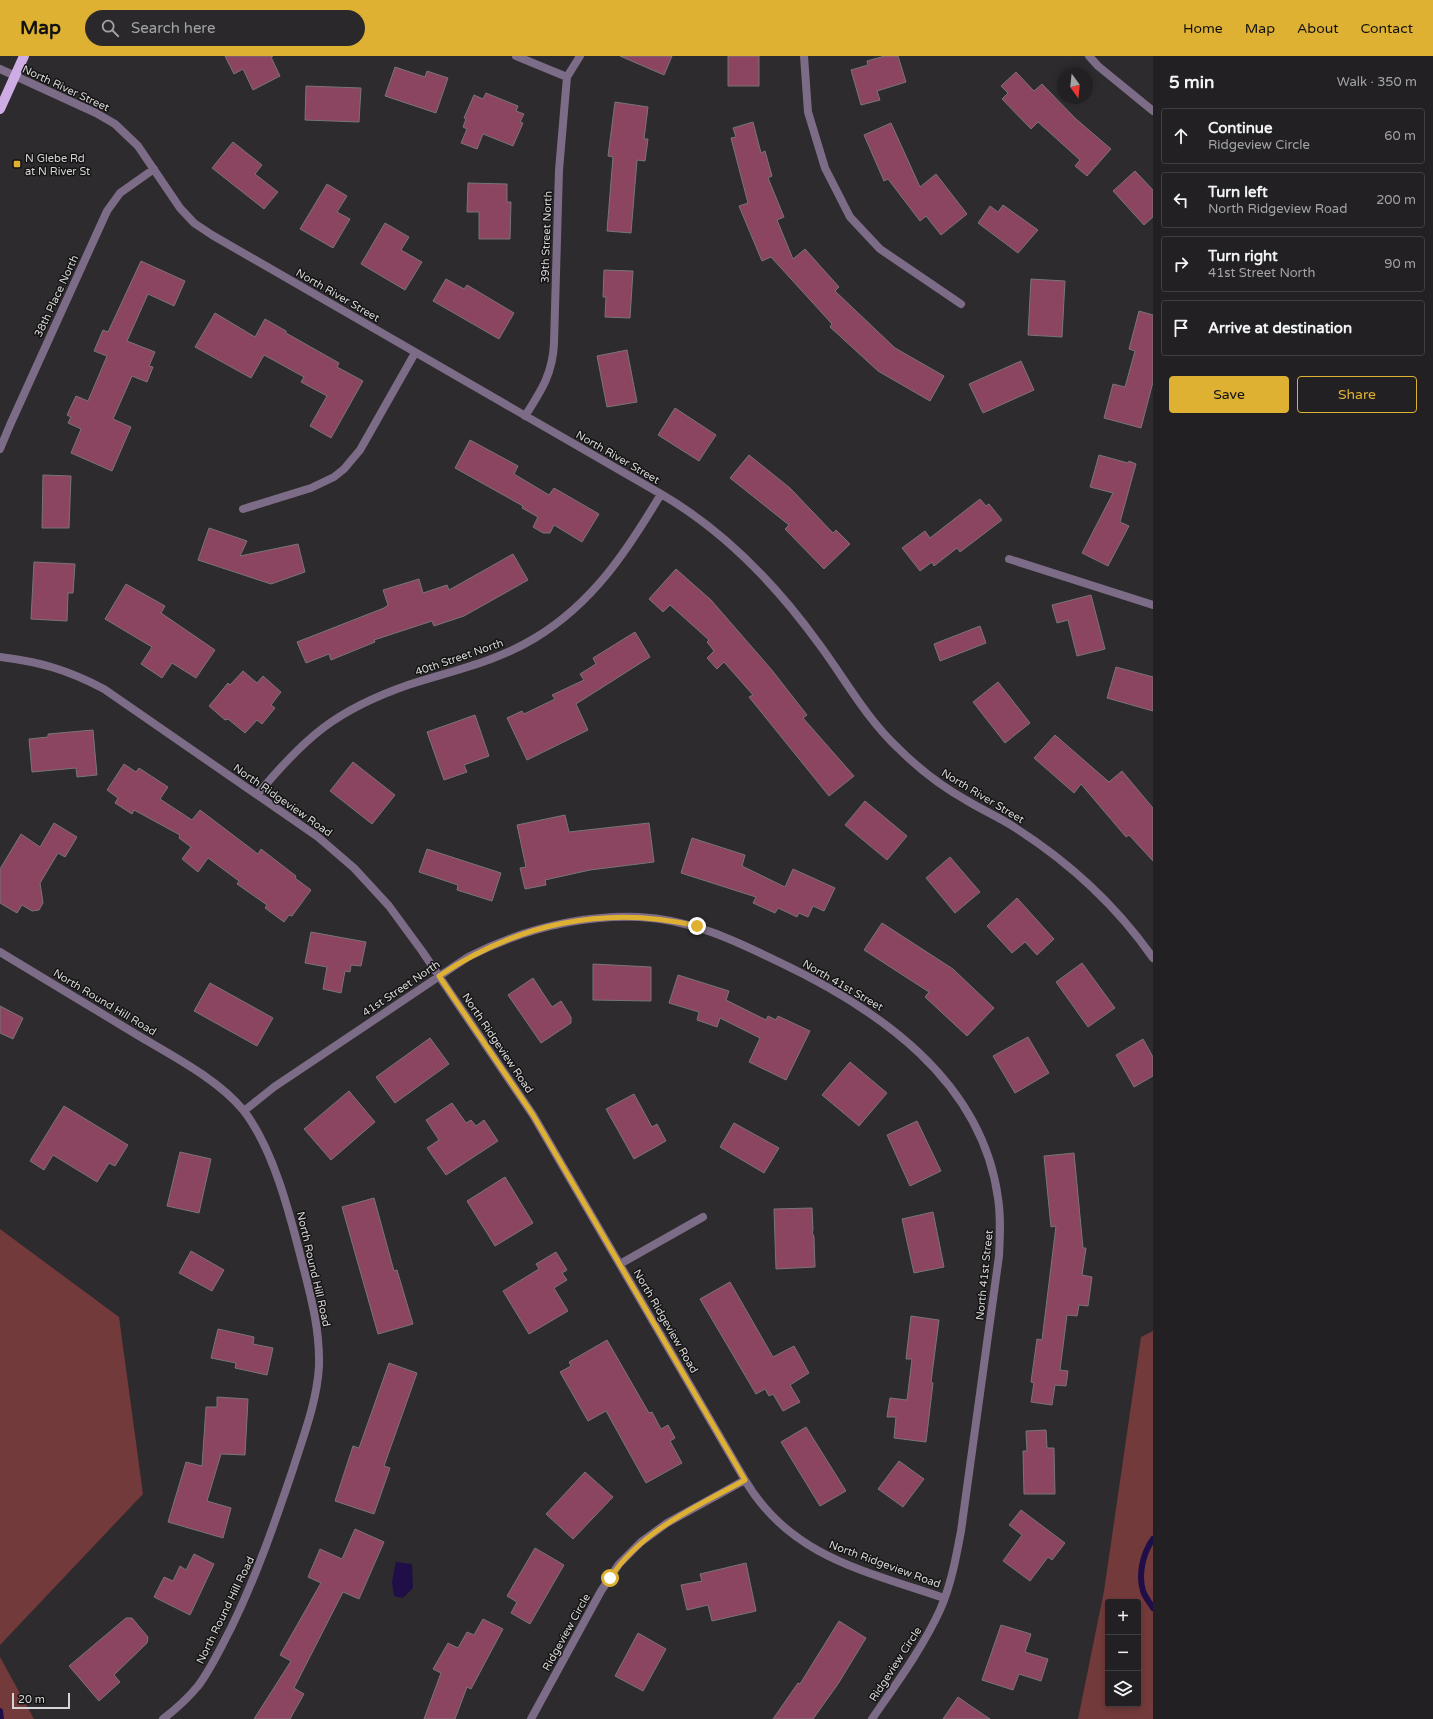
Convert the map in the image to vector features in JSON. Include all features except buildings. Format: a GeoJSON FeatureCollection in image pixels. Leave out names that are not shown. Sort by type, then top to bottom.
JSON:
{"type":"FeatureCollection","features":[{"type":"Feature","properties":{"kind":"main road"},"geometry":{"type":"LineString","coordinates":[[0,109],[24,56]]}},
{"type":"Feature","properties":{"kind":"street"},"geometry":{"type":"LineString","coordinates":[[516,56],[567,76]]}},
{"type":"Feature","properties":{"kind":"street","name":"39th Street North"},"geometry":{"type":"LineString","coordinates":[[525,416],[545,384],[551,368],[554,353],[559,170],[567,76],[580,56]]}},
{"type":"Feature","properties":{"kind":"street"},"geometry":{"type":"LineString","coordinates":[[804,56],[808,112],[825,168],[850,217],[880,249],[961,304]]}},
{"type":"Feature","properties":{"kind":"street"},"geometry":{"type":"LineString","coordinates":[[1089,56],[1098,66],[1153,111]]}},
{"type":"Feature","properties":{"kind":"street","name":"North River Street"},"geometry":{"type":"LineString","coordinates":[[0,69],[96,113],[115,124],[130,138],[180,208],[202,228],[684,508],[713,531],[770,584],[805,626],[859,703],[896,747],[934,779],[965,800],[1026,835],[1072,869],[1126,922],[1153,958]]}},
{"type":"Feature","properties":{"kind":"street","name":"38th Place North"},"geometry":{"type":"LineString","coordinates":[[0,449],[107,211],[120,193],[154,170]]}},
{"type":"Feature","properties":{"kind":"street"},"geometry":{"type":"LineString","coordinates":[[243,509],[312,488],[334,477],[344,469],[360,450],[415,352]]}},
{"type":"Feature","properties":{"kind":"street","name":"40th Street North"},"geometry":{"type":"LineString","coordinates":[[257,795],[280,767],[304,742],[332,720],[349,710],[386,693],[496,658],[522,645],[574,610],[604,579],[622,555],[661,494]]}},
{"type":"Feature","properties":{"kind":"street"},"geometry":{"type":"LineString","coordinates":[[1009,559],[1153,605]]}},
{"type":"Feature","properties":{"kind":"street","name":"North Ridgeview Road"},"geometry":{"type":"LineString","coordinates":[[0,657],[52,665],[104,689],[324,842],[354,868],[398,918],[533,1115],[745,1480],[760,1503],[785,1529],[813,1549],[845,1563],[944,1598]]}},
{"type":"Feature","properties":{"kind":"street","name":"41st Street North"},"geometry":{"type":"LineString","coordinates":[[244,1111],[274,1087],[439,976],[468,957],[502,941],[536,929],[579,921],[618,917],[658,919],[697,926],[729,939]]}},
{"type":"Feature","properties":{"kind":"street","name":"North 41st Street"},"geometry":{"type":"LineString","coordinates":[[729,939],[821,983],[873,1014],[897,1032],[921,1055],[953,1090],[975,1125],[990,1159],[995,1178],[1000,1216],[999,1256],[961,1531],[954,1567],[944,1598]]}},
{"type":"Feature","properties":{"kind":"street","name":"North Round Hill Road"},"geometry":{"type":"LineString","coordinates":[[0,952],[197,1071],[230,1097],[244,1111],[270,1161],[289,1213],[313,1305],[318,1338],[317,1388],[312,1408],[274,1525],[245,1600],[209,1668],[202,1680],[181,1704],[163,1719]]}},
{"type":"Feature","properties":{"kind":"street"},"geometry":{"type":"LineString","coordinates":[[620,1264],[703,1217]]}},
{"type":"Feature","properties":{"kind":"street","name":"Ridgeview Circle"},"geometry":{"type":"LineString","coordinates":[[530,1719],[601,1591],[619,1564],[640,1542],[667,1523],[745,1480]]}},
{"type":"Feature","properties":{"kind":"street","name":"Ridgeview Circle"},"geometry":{"type":"LineString","coordinates":[[872,1719],[916,1654],[932,1625],[944,1598]]}},
{"type":"Feature","properties":{"kind":"shaded area"},"geometry":{"type":"Polygon","coordinates":[[[0,1229],[119,1317],[143,1494],[0,1645],[0,1229]]]}},
{"type":"Feature","properties":{"kind":"shaded area"},"geometry":{"type":"Polygon","coordinates":[[[1153,1331],[1153,1719],[1078,1719],[1104,1591],[1141,1337],[1153,1331]]]}},
{"type":"Feature","properties":{"kind":"shaded area"},"geometry":{"type":"Polygon","coordinates":[[[396,1562],[412,1564],[413,1588],[403,1598],[394,1596],[392,1582],[396,1562]]]}},
{"type":"Feature","properties":{"kind":"shaded area"},"geometry":{"type":"Polygon","coordinates":[[[0,1657],[34,1719],[0,1719],[0,1657]]]}},
{"type":"Feature","properties":{"kind":"waterway"},"geometry":{"type":"LineString","coordinates":[[1153,1539],[1144,1557],[1141,1571],[1144,1593],[1153,1608]]}},
{"type":"Feature","properties":{"kind":"waterway"},"geometry":{"type":"LineString","coordinates":[[0,1711],[1,1719]]}},
{"type":"Feature","properties":{"kind":"place","name":"N Glebe Rd at N River St"},"geometry":{"type":"Point","coordinates":[17,164]}},
{"type":"Feature","properties":{"kind":"route"},"geometry":{"type":"LineString","coordinates":[[610,1578],[619,1564],[640,1542],[682,1514],[745,1480],[547,1138],[439,976],[468,957],[484,949],[536,929],[598,918],[618,917],[658,919],[697,926]]}}]}
